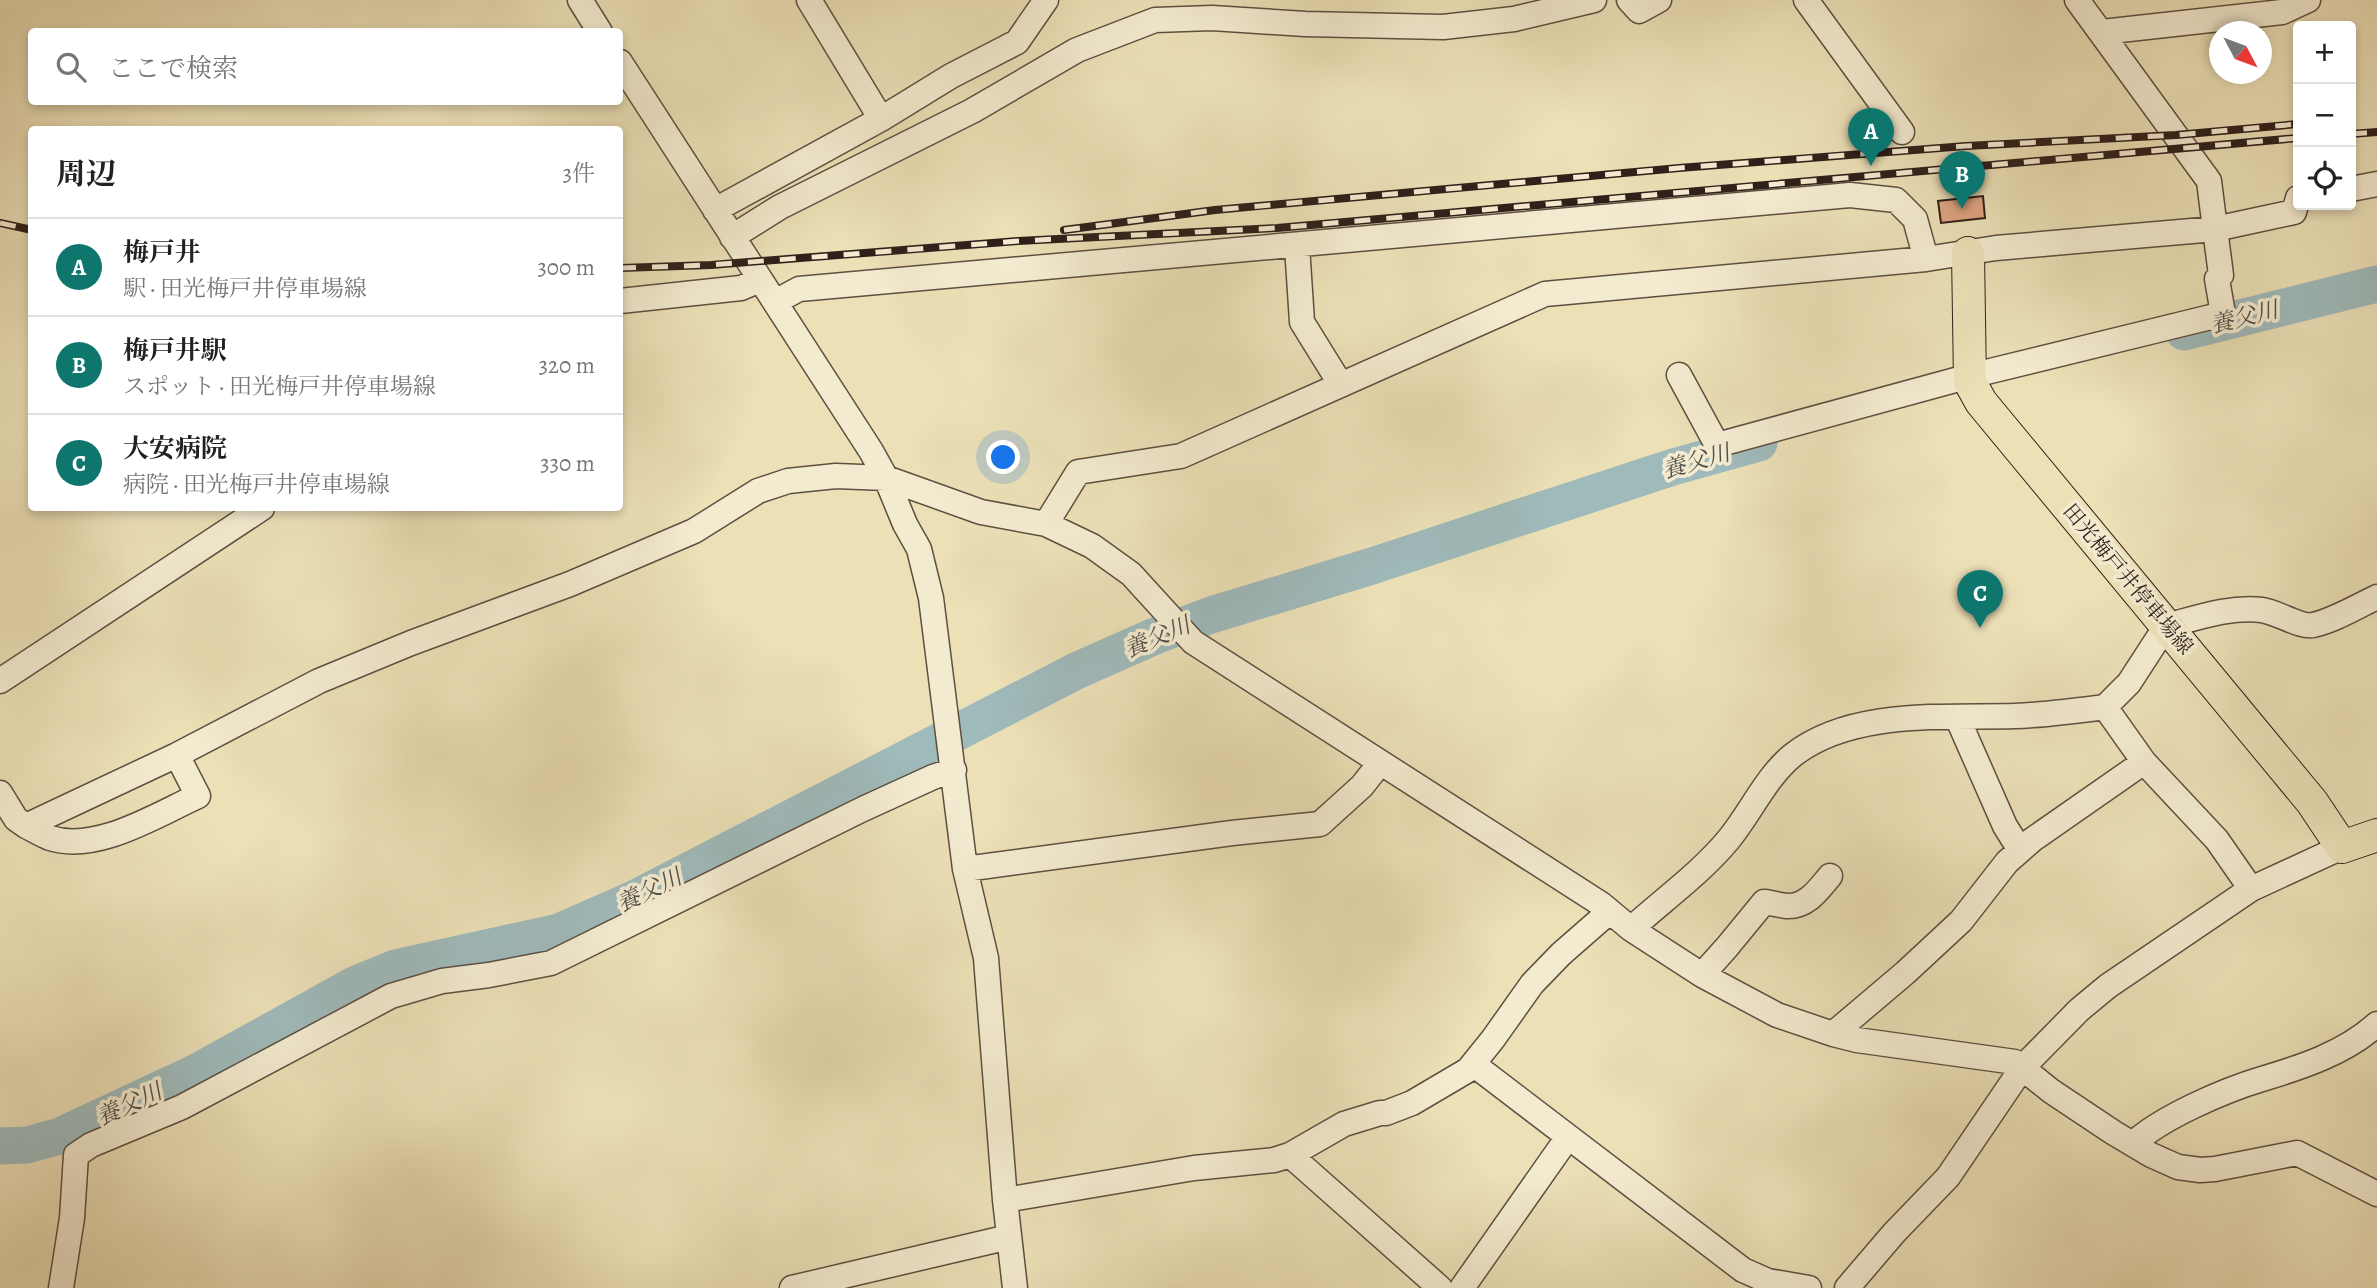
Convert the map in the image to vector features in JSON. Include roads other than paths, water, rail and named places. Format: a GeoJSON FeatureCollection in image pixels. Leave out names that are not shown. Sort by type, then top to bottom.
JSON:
{"type":"FeatureCollection","features":[{"type":"Feature","properties":{"kind":"main road"},"geometry":{"type":"LineString","coordinates":[[1968,253],[1974,387]]}},
{"type":"Feature","properties":{"kind":"main road","name":"田光梅戸井停車場線"},"geometry":{"type":"LineString","coordinates":[[1974,387],[2312,802],[2342,848]]}},
{"type":"Feature","properties":{"kind":"main road"},"geometry":{"type":"LineString","coordinates":[[2342,848],[2377,835]]}},
{"type":"Feature","properties":{"kind":"street"},"geometry":{"type":"LineString","coordinates":[[580,0],[598,28]]}},
{"type":"Feature","properties":{"kind":"street"},"geometry":{"type":"LineString","coordinates":[[809,0],[881,119]]}},
{"type":"Feature","properties":{"kind":"street"},"geometry":{"type":"LineString","coordinates":[[715,210],[881,119],[951,76],[1017,42],[1046,0]]}},
{"type":"Feature","properties":{"kind":"street"},"geometry":{"type":"LineString","coordinates":[[732,237],[780,207],[972,111],[1077,50],[1155,20],[1212,18],[1305,24],[1443,27],[1514,19],[1594,0]]}},
{"type":"Feature","properties":{"kind":"street"},"geometry":{"type":"LineString","coordinates":[[1629,0],[1639,11],[1659,0]]}},
{"type":"Feature","properties":{"kind":"street"},"geometry":{"type":"LineString","coordinates":[[1806,0],[1902,132]]}},
{"type":"Feature","properties":{"kind":"street"},"geometry":{"type":"LineString","coordinates":[[1679,375],[1717,445],[1974,387],[2223,314],[2217,279],[2221,275],[2209,181],[2077,0]]}},
{"type":"Feature","properties":{"kind":"street"},"geometry":{"type":"LineString","coordinates":[[2102,32],[2282,12],[2308,0]]}},
{"type":"Feature","properties":{"kind":"street"},"geometry":{"type":"LineString","coordinates":[[623,67],[871,451],[919,549],[927,576],[965,869],[986,958],[1005,1200],[1015,1288]]}},
{"type":"Feature","properties":{"kind":"street"},"geometry":{"type":"LineString","coordinates":[[2356,188],[2377,184]]}},
{"type":"Feature","properties":{"kind":"street"},"geometry":{"type":"LineString","coordinates":[[775,302],[799,289],[1850,195],[1896,200],[1915,219],[1926,259]]}},
{"type":"Feature","properties":{"kind":"street"},"geometry":{"type":"LineString","coordinates":[[1046,524],[1077,472],[1181,456],[1545,294],[1926,259],[1996,248],[2215,229],[2295,210]]}},
{"type":"Feature","properties":{"kind":"street"},"geometry":{"type":"LineString","coordinates":[[1297,246],[1302,323],[1341,385]]}},
{"type":"Feature","properties":{"kind":"street"},"geometry":{"type":"LineString","coordinates":[[623,301],[741,288],[760,280]]}},
{"type":"Feature","properties":{"kind":"street"},"geometry":{"type":"LineString","coordinates":[[26,826],[177,755],[319,681],[411,643],[570,584],[694,531],[758,491],[788,481],[835,476],[886,478],[981,512],[1046,524],[1092,546],[1131,574],[1193,642],[1601,904],[1631,929],[1702,975],[1777,1015],[1833,1034],[1896,1047],[2015,1062],[2051,1091],[2133,1144],[2178,1167],[2200,1170],[2297,1153],[2377,1194]]}},
{"type":"Feature","properties":{"kind":"street"},"geometry":{"type":"LineString","coordinates":[[0,681],[257,511]]}},
{"type":"Feature","properties":{"kind":"street"},"geometry":{"type":"LineString","coordinates":[[1631,929],[1716,854],[1730,839],[1772,778],[1793,756],[1813,742],[1838,732],[1901,719],[2018,716],[2105,707],[2129,683],[2166,626],[2213,614],[2251,609],[2266,611],[2299,624],[2314,625],[2377,597]]}},
{"type":"Feature","properties":{"kind":"street"},"geometry":{"type":"LineString","coordinates":[[2105,707],[2144,762],[2217,840],[2251,889]]}},
{"type":"Feature","properties":{"kind":"street"},"geometry":{"type":"LineString","coordinates":[[1957,717],[2005,826],[2020,850]]}},
{"type":"Feature","properties":{"kind":"street"},"geometry":{"type":"LineString","coordinates":[[0,793],[16,819],[51,838],[75,841],[103,839],[198,796],[177,755]]}},
{"type":"Feature","properties":{"kind":"street"},"geometry":{"type":"LineString","coordinates":[[1833,1034],[1961,921],[2007,862],[2020,850],[2144,762]]}},
{"type":"Feature","properties":{"kind":"street"},"geometry":{"type":"LineString","coordinates":[[965,869],[1232,833],[1320,824],[1362,786],[1381,763]]}},
{"type":"Feature","properties":{"kind":"street"},"geometry":{"type":"LineString","coordinates":[[61,1288],[72,1218],[76,1155],[91,1145],[182,1107],[391,996],[442,981],[540,967],[574,954],[953,764]]}},
{"type":"Feature","properties":{"kind":"street"},"geometry":{"type":"LineString","coordinates":[[1847,1288],[1894,1233],[1948,1177],[2022,1068],[2079,1010],[2108,986],[2251,889],[2342,848]]}},
{"type":"Feature","properties":{"kind":"street"},"geometry":{"type":"LineString","coordinates":[[1702,975],[1763,902],[1790,906],[1800,904],[1811,897],[1830,876]]}},
{"type":"Feature","properties":{"kind":"street"},"geometry":{"type":"LineString","coordinates":[[1005,1200],[1195,1168],[1275,1160],[1290,1155],[1344,1124],[1380,1113],[1386,1114],[1412,1103],[1468,1070],[1532,984],[1561,954],[1609,912]]}},
{"type":"Feature","properties":{"kind":"street"},"geometry":{"type":"LineString","coordinates":[[2133,1144],[2147,1130],[2192,1107],[2259,1079],[2297,1069],[2363,1037],[2377,1024]]}},
{"type":"Feature","properties":{"kind":"street"},"geometry":{"type":"LineString","coordinates":[[1473,1064],[1742,1270],[1768,1281],[1809,1288]]}},
{"type":"Feature","properties":{"kind":"street"},"geometry":{"type":"LineString","coordinates":[[1462,1288],[1568,1137]]}},
{"type":"Feature","properties":{"kind":"street"},"geometry":{"type":"LineString","coordinates":[[1290,1155],[1440,1288]]}},
{"type":"Feature","properties":{"kind":"street"},"geometry":{"type":"LineString","coordinates":[[792,1288],[1009,1237]]}},
{"type":"Feature","properties":{"kind":"waterway","name":"養父川"},"geometry":{"type":"LineString","coordinates":[[2184,332],[2377,284]]}},
{"type":"Feature","properties":{"kind":"waterway","name":"養父川"},"geometry":{"type":"LineString","coordinates":[[0,1146],[27,1145],[60,1136],[197,1072],[356,984],[395,968],[559,932],[634,899],[1076,671],[1155,636],[1211,615],[1372,566],[1673,467],[1759,443]]}},
{"type":"Feature","properties":{"kind":"railway"},"geometry":{"type":"LineString","coordinates":[[1064,230],[1215,210],[1679,168],[1966,146],[2176,135],[2293,124]]}},
{"type":"Feature","properties":{"kind":"railway"},"geometry":{"type":"LineString","coordinates":[[2356,134],[2377,132]]}},
{"type":"Feature","properties":{"kind":"railway"},"geometry":{"type":"LineString","coordinates":[[623,268],[711,265],[1018,241],[1277,228],[2293,138]]}},
{"type":"Feature","properties":{"kind":"railway"},"geometry":{"type":"LineString","coordinates":[[0,223],[28,229]]}},
{"type":"Feature","properties":{"kind":"place","name":"梅戸井"},"geometry":{"type":"Point","coordinates":[1871,166]}},
{"type":"Feature","properties":{"kind":"place","name":"梅戸井駅"},"geometry":{"type":"Point","coordinates":[1962,209]}},
{"type":"Feature","properties":{"kind":"place","name":"大安病院"},"geometry":{"type":"Point","coordinates":[1980,628]}}]}
